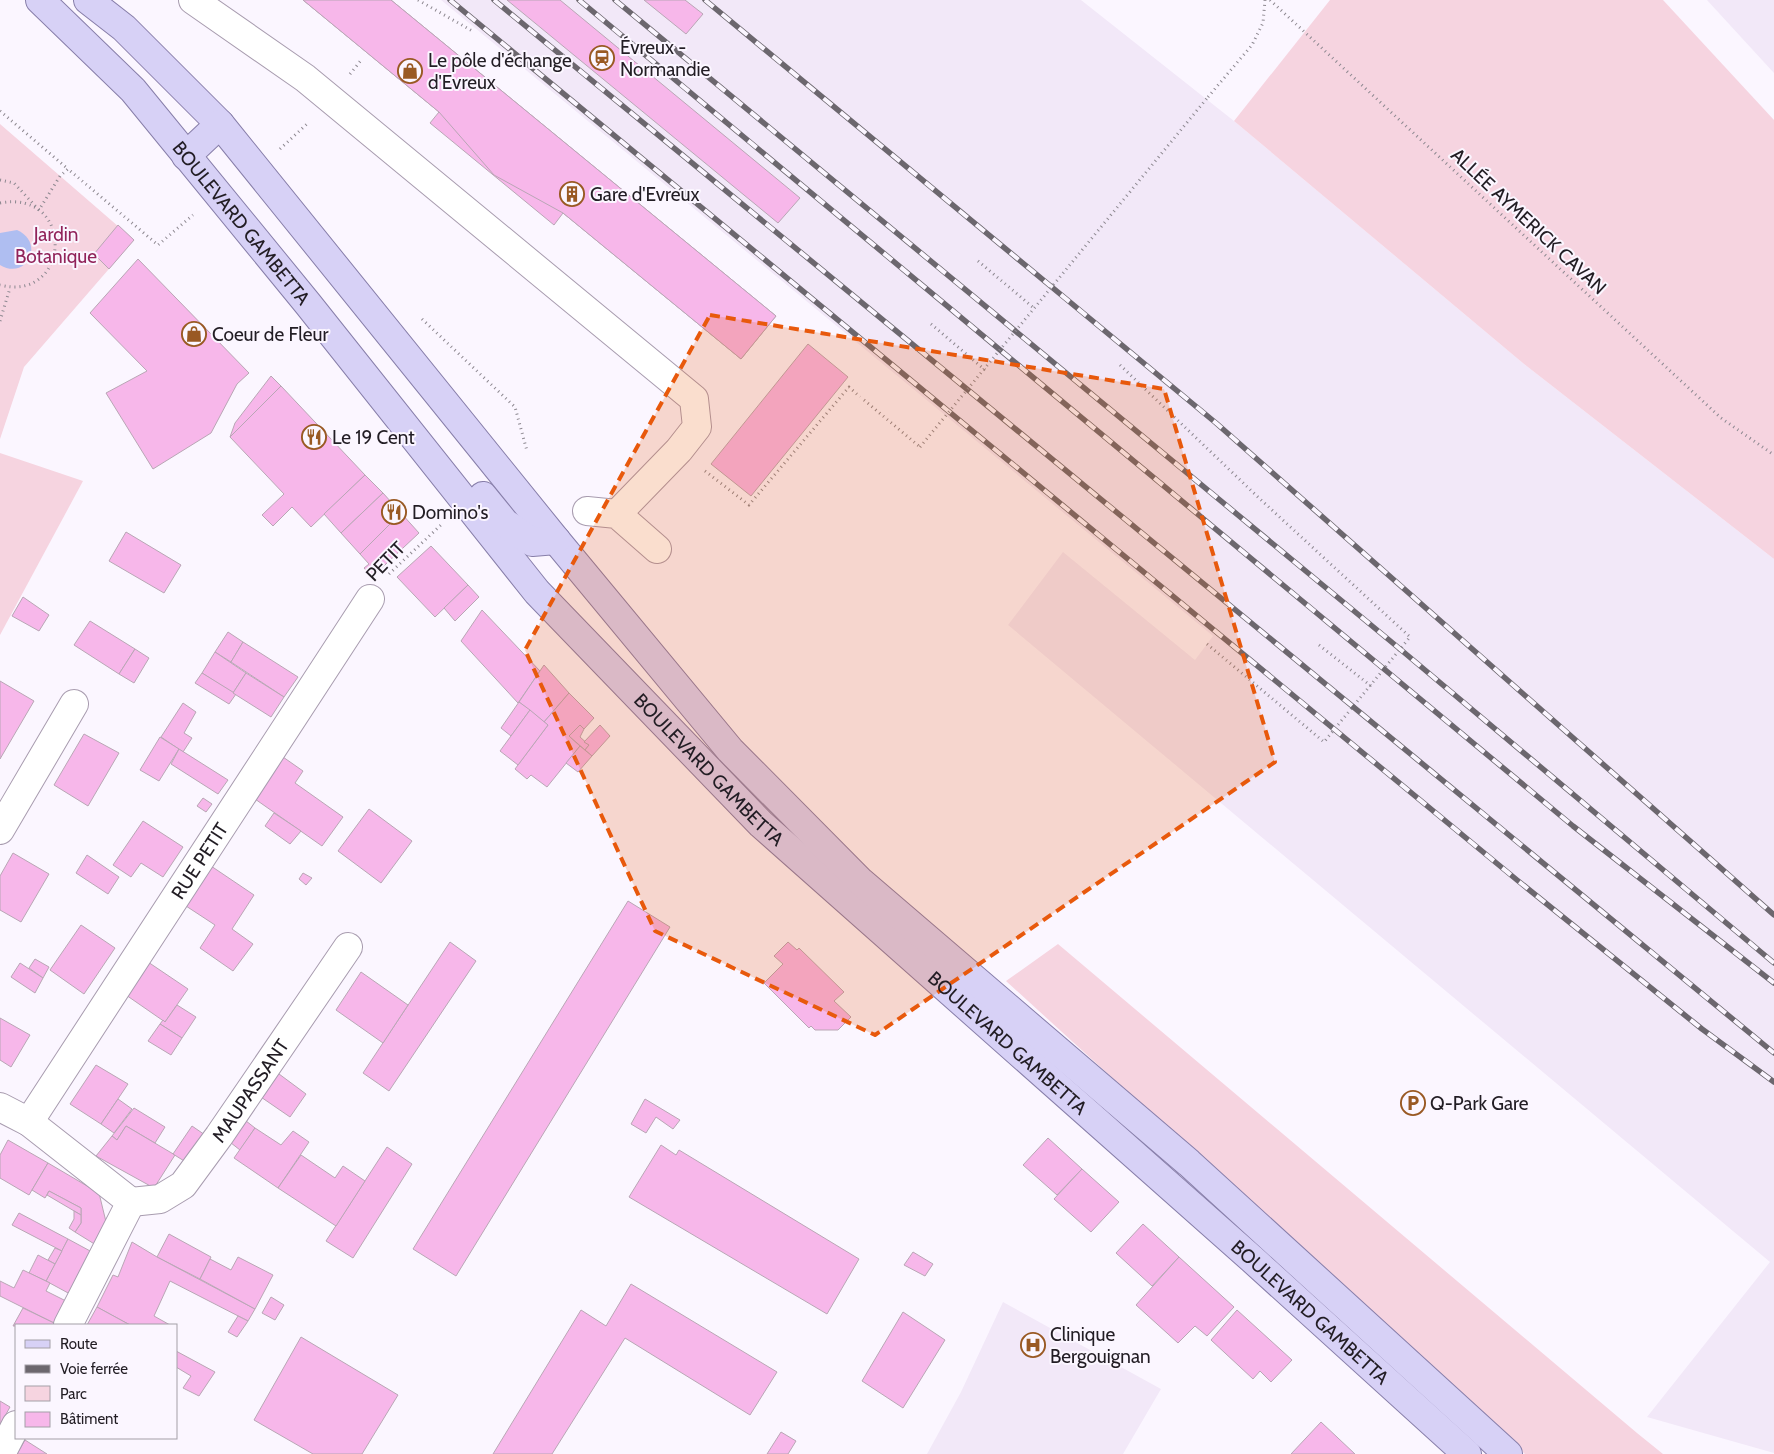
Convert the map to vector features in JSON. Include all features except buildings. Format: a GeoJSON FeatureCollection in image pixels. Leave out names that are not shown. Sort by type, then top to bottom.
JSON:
{"type":"FeatureCollection","features":[{"type":"Feature","properties":{"kind":"main road","name":"BOULEVARD GAMBETTA"},"geometry":{"type":"LineString","coordinates":[[40,0],[133,90],[308,304],[555,612],[761,824],[1252,1258],[1467,1454]]}},
{"type":"Feature","properties":{"kind":"main road"},"geometry":{"type":"LineString","coordinates":[[88,0],[124,28],[220,124],[556,540],[730,750],[861,882],[1189,1163],[1508,1454]]}},
{"type":"Feature","properties":{"kind":"main road"},"geometry":{"type":"LineString","coordinates":[[186,156],[220,124]]}},
{"type":"Feature","properties":{"kind":"main road"},"geometry":{"type":"LineString","coordinates":[[308,304],[392,385],[505,523],[532,542],[556,540]]}},
{"type":"Feature","properties":{"kind":"street"},"geometry":{"type":"LineString","coordinates":[[193,0],[305,78],[694,399],[697,428],[617,514]]}},
{"type":"Feature","properties":{"kind":"street"},"geometry":{"type":"LineString","coordinates":[[587,511],[617,514],[657,549]]}},
{"type":"Feature","properties":{"kind":"street","name":"RUE PETIT"},"geometry":{"type":"LineString","coordinates":[[29,1122],[370,598]]}},
{"type":"Feature","properties":{"kind":"street"},"geometry":{"type":"LineString","coordinates":[[0,830],[74,704]]}},
{"type":"Feature","properties":{"kind":"street","name":"MAUPASSANT"},"geometry":{"type":"LineString","coordinates":[[131,1202],[160,1199],[183,1185],[219,1136],[348,947]]}},
{"type":"Feature","properties":{"kind":"street"},"geometry":{"type":"LineString","coordinates":[[0,1107],[29,1122],[131,1202],[69,1324]]}},
{"type":"Feature","properties":{"kind":"street"},"geometry":{"type":"LineString","coordinates":[[1,1454],[15,1427]]}},
{"type":"Feature","properties":{"kind":"path"},"geometry":{"type":"LineString","coordinates":[[418,0],[474,32]]}},
{"type":"Feature","properties":{"kind":"path"},"geometry":{"type":"LineString","coordinates":[[864,400],[920,447],[1252,45],[1263,23],[1265,0]]}},
{"type":"Feature","properties":{"kind":"path","name":"ALLÉE AYMERICK CAVAN"},"geometry":{"type":"LineString","coordinates":[[1270,0],[1721,418],[1774,455]]}},
{"type":"Feature","properties":{"kind":"path"},"geometry":{"type":"LineString","coordinates":[[0,111],[158,245],[196,212]]}},
{"type":"Feature","properties":{"kind":"path"},"geometry":{"type":"LineString","coordinates":[[39,210],[60,176],[68,169]]}},
{"type":"Feature","properties":{"kind":"path"},"geometry":{"type":"LineString","coordinates":[[0,180],[14,183],[49,220],[55,233],[56,246],[53,260],[47,272],[36,281],[24,286],[10,288],[0,285]]}},
{"type":"Feature","properties":{"kind":"path"},"geometry":{"type":"LineString","coordinates":[[0,203],[12,201],[26,203],[39,210]]}},
{"type":"Feature","properties":{"kind":"path"},"geometry":{"type":"LineString","coordinates":[[978,261],[1035,309]]}},
{"type":"Feature","properties":{"kind":"path"},"geometry":{"type":"LineString","coordinates":[[0,321],[10,288]]}},
{"type":"Feature","properties":{"kind":"path"},"geometry":{"type":"LineString","coordinates":[[931,324],[985,370]]}},
{"type":"Feature","properties":{"kind":"path"},"geometry":{"type":"LineString","coordinates":[[1120,365],[1260,499],[1410,637],[1324,742],[1207,644]]}},
{"type":"Feature","properties":{"kind":"path"},"geometry":{"type":"LineString","coordinates":[[678,450],[749,505],[849,387],[860,397]]}},
{"type":"Feature","properties":{"kind":"path","name":"PETIT"},"geometry":{"type":"LineString","coordinates":[[370,598],[377,586],[465,502]]}},
{"type":"Feature","properties":{"kind":"path"},"geometry":{"type":"LineString","coordinates":[[1319,645],[1370,686]]}},
{"type":"Feature","properties":{"kind":"highlighted area"},"geometry":{"type":"Polygon","coordinates":[[[710,315],[1164,389],[1275,762],[875,1035],[655,931],[525,650],[710,315]]]}},
{"type":"Feature","properties":{"kind":"shaded area"},"geometry":{"type":"Polygon","coordinates":[[[441,0],[1081,0],[1234,121],[1524,364],[1774,559],[1774,1453],[1647,1417],[1770,1262],[1008,625],[1063,552],[1195,660],[1213,636],[441,0]]]}},
{"type":"Feature","properties":{"kind":"shaded area"},"geometry":{"type":"Polygon","coordinates":[[[1707,0],[1774,0],[1774,73],[1707,0]]]}},
{"type":"Feature","properties":{"kind":"shaded area","name":"Clinique Bergouignan"},"geometry":{"type":"Polygon","coordinates":[[[1003,1302],[1161,1389],[1123,1454],[927,1454],[961,1392],[1003,1302]]]}},
{"type":"Feature","properties":{"kind":"green space"},"geometry":{"type":"Polygon","coordinates":[[[1330,0],[1663,0],[1774,120],[1774,559],[1524,364],[1234,121],[1330,0]]]}},
{"type":"Feature","properties":{"kind":"green space","name":"Jardin Botanique"},"geometry":{"type":"Polygon","coordinates":[[[0,124],[134,240],[24,367],[0,439],[0,124]]]}},
{"type":"Feature","properties":{"kind":"green space"},"geometry":{"type":"Polygon","coordinates":[[[0,453],[83,481],[0,635],[0,453]]]}},
{"type":"Feature","properties":{"kind":"green space"},"geometry":{"type":"Polygon","coordinates":[[[1058,944],[1663,1454],[1525,1454],[1006,981],[1058,944]]]}},
{"type":"Feature","properties":{"kind":"water"},"geometry":{"type":"Polygon","coordinates":[[[17,230],[26,236],[30,243],[31,251],[29,258],[24,264],[18,268],[9,269],[0,265],[0,233],[17,230]]]}},
{"type":"Feature","properties":{"kind":"railway"},"geometry":{"type":"LineString","coordinates":[[450,0],[1517,880],[1702,1029],[1774,1082]]}},
{"type":"Feature","properties":{"kind":"railway"},"geometry":{"type":"LineString","coordinates":[[494,0],[1774,1053]]}},
{"type":"Feature","properties":{"kind":"railway"},"geometry":{"type":"LineString","coordinates":[[579,0],[1573,826],[1774,983]]}},
{"type":"Feature","properties":{"kind":"railway"},"geometry":{"type":"LineString","coordinates":[[615,0],[1400,649],[1774,963]]}},
{"type":"Feature","properties":{"kind":"railway"},"geometry":{"type":"LineString","coordinates":[[705,0],[1216,423],[1774,915]]}},
{"type":"Feature","properties":{"kind":"place","name":"Évreux - Normandie"},"geometry":{"type":"Point","coordinates":[602,58]}},
{"type":"Feature","properties":{"kind":"place","name":"Le pôle d'échange d'Evreux"},"geometry":{"type":"Point","coordinates":[410,71]}},
{"type":"Feature","properties":{"kind":"place","name":"Gare d'Evreux"},"geometry":{"type":"Point","coordinates":[572,194]}},
{"type":"Feature","properties":{"kind":"place","name":"Coeur de Fleur"},"geometry":{"type":"Point","coordinates":[194,334]}},
{"type":"Feature","properties":{"kind":"place","name":"Le 19 Cent"},"geometry":{"type":"Point","coordinates":[314,437]}},
{"type":"Feature","properties":{"kind":"place","name":"Domino's"},"geometry":{"type":"Point","coordinates":[394,512]}},
{"type":"Feature","properties":{"kind":"place","name":"Q-Park Gare"},"geometry":{"type":"Point","coordinates":[1413,1103]}},
{"type":"Feature","properties":{"kind":"place","name":"Clinique Bergouignan"},"geometry":{"type":"Point","coordinates":[1033,1345]}}]}
